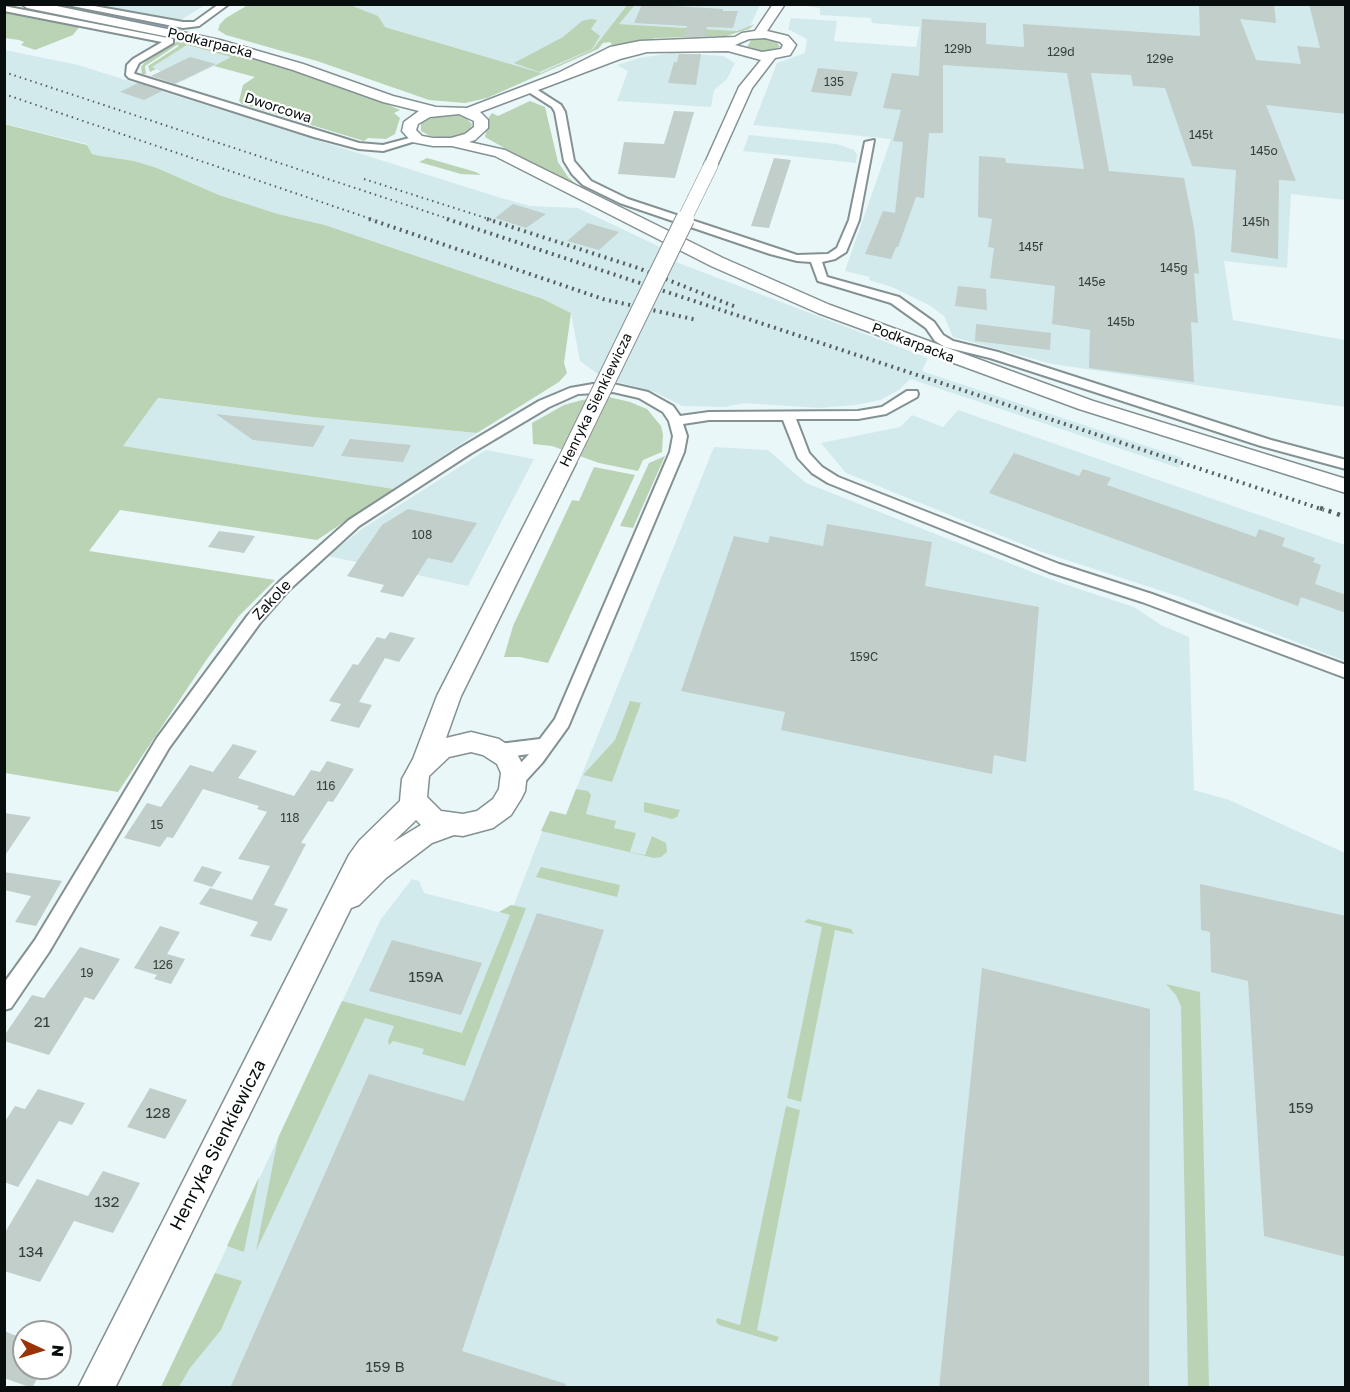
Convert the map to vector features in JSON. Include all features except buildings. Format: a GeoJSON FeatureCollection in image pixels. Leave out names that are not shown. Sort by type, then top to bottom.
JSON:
{"type":"FeatureCollection","features":[{"type":"Feature","properties":{"kind":"main road","name":"Podkarpacka"},"geometry":{"type":"LineString","coordinates":[[27,4],[220,44],[298,67],[388,99],[434,111]]}},
{"type":"Feature","properties":{"kind":"main road"},"geometry":{"type":"LineString","coordinates":[[759,34],[780,4]]}},
{"type":"Feature","properties":{"kind":"main road"},"geometry":{"type":"LineString","coordinates":[[742,48],[746,36],[759,34],[777,36],[776,27],[780,4]]}},
{"type":"Feature","properties":{"kind":"main road"},"geometry":{"type":"LineString","coordinates":[[196,24],[199,34],[220,44]]}},
{"type":"Feature","properties":{"kind":"main road","name":"Henryka Sienkiewicza"},"geometry":{"type":"LineString","coordinates":[[424,763],[456,681],[566,463],[711,165],[746,87],[770,56],[789,49],[788,42],[777,36]]}},
{"type":"Feature","properties":{"kind":"main road"},"geometry":{"type":"LineString","coordinates":[[473,114],[481,120],[481,128],[475,134],[452,142],[417,139],[409,131],[411,122],[434,111],[473,114],[502,104],[508,98],[564,74],[615,56],[647,48],[670,46],[742,48],[770,56]]}},
{"type":"Feature","properties":{"kind":"main road","name":"Henryka Sienkiewicza"},"geometry":{"type":"LineString","coordinates":[[742,48],[746,87]]}},
{"type":"Feature","properties":{"kind":"main road","name":"Podkarpacka"},"geometry":{"type":"LineString","coordinates":[[388,99],[415,119]]}},
{"type":"Feature","properties":{"kind":"main road","name":"Podkarpacka"},"geometry":{"type":"LineString","coordinates":[[475,134],[500,153]]}},
{"type":"Feature","properties":{"kind":"main road","name":"Podkarpacka"},"geometry":{"type":"LineString","coordinates":[[452,142],[500,153],[646,228],[824,309],[1086,405],[1346,486]]}},
{"type":"Feature","properties":{"kind":"main road"},"geometry":{"type":"LineString","coordinates":[[443,711],[458,731],[471,742]]}},
{"type":"Feature","properties":{"kind":"main road"},"geometry":{"type":"LineString","coordinates":[[471,742],[490,746],[499,751],[511,765],[514,782],[508,800],[494,814],[474,823],[452,825],[432,819],[418,805],[414,797],[415,779],[424,763],[440,750],[471,742]]}},
{"type":"Feature","properties":{"kind":"main road","name":"Henryka Sienkiewicza"},"geometry":{"type":"LineString","coordinates":[[96,1388],[363,856],[403,816],[414,797]]}},
{"type":"Feature","properties":{"kind":"main road","name":"Henryka Sienkiewicza"},"geometry":{"type":"LineString","coordinates":[[340,903],[376,870],[423,835],[452,825]]}},
{"type":"Feature","properties":{"kind":"street"},"geometry":{"type":"LineString","coordinates":[[66,4],[176,25],[196,24],[225,4]]}},
{"type":"Feature","properties":{"kind":"street","name":"Dworcowa"},"geometry":{"type":"LineString","coordinates":[[4,8],[170,41],[132,65],[129,73],[132,76],[317,135],[359,146],[383,148],[417,139]]}},
{"type":"Feature","properties":{"kind":"street"},"geometry":{"type":"LineString","coordinates":[[530,89],[556,105],[560,112],[569,161],[587,183],[624,201],[797,258],[831,257],[842,250],[854,220],[870,142]]}},
{"type":"Feature","properties":{"kind":"street"},"geometry":{"type":"LineString","coordinates":[[816,259],[822,279],[895,300],[930,325],[939,338],[949,344],[994,355],[1266,442],[1346,465]]}},
{"type":"Feature","properties":{"kind":"street","name":"Zakole"},"geometry":{"type":"LineString","coordinates":[[4,1001],[42,945],[163,742],[212,673],[254,619],[284,586],[354,523],[465,451],[544,404],[575,391],[613,388],[633,392],[655,400],[668,409],[676,422]]}},
{"type":"Feature","properties":{"kind":"street"},"geometry":{"type":"LineString","coordinates":[[514,782],[562,722],[673,464],[680,436],[676,422],[710,416],[844,416],[874,413],[898,404],[912,394]]}},
{"type":"Feature","properties":{"kind":"street"},"geometry":{"type":"LineString","coordinates":[[788,417],[803,455],[817,470],[833,480],[1054,568],[1147,598],[1346,672]]}},
{"type":"Feature","properties":{"kind":"street"},"geometry":{"type":"LineString","coordinates":[[499,751],[545,745]]}},
{"type":"Feature","properties":{"kind":"shaded area"},"geometry":{"type":"Polygon","coordinates":[[[84,5],[205,5],[176,23],[84,5]]]}},
{"type":"Feature","properties":{"kind":"shaded area"},"geometry":{"type":"Polygon","coordinates":[[[311,5],[627,5],[593,49],[541,73],[311,5]]]}},
{"type":"Feature","properties":{"kind":"shaded area"},"geometry":{"type":"Polygon","coordinates":[[[635,5],[760,5],[750,26],[737,31],[618,24],[635,5]]]}},
{"type":"Feature","properties":{"kind":"shaded area"},"geometry":{"type":"Polygon","coordinates":[[[800,5],[1345,5],[1345,200],[1291,194],[1287,268],[1224,261],[1233,320],[1345,340],[1345,407],[1052,364],[953,337],[944,316],[929,305],[892,287],[869,280],[870,277],[845,271],[891,139],[753,125],[777,63],[805,53],[807,39],[788,29],[791,18],[837,21],[834,41],[916,47],[920,27],[872,23],[871,18],[820,15],[820,8],[800,5]]]}},
{"type":"Feature","properties":{"kind":"shaded area"},"geometry":{"type":"Polygon","coordinates":[[[187,45],[232,57],[183,81],[151,67],[187,45]]]}},
{"type":"Feature","properties":{"kind":"shaded area"},"geometry":{"type":"Polygon","coordinates":[[[5,50],[78,65],[530,206],[578,208],[679,256],[676,262],[928,358],[922,371],[1182,458],[1179,468],[910,379],[899,390],[880,400],[819,408],[744,403],[725,407],[682,406],[655,392],[603,378],[580,361],[571,313],[543,299],[325,225],[278,214],[219,195],[157,168],[92,154],[87,144],[5,124],[5,50]]]}},
{"type":"Feature","properties":{"kind":"shaded area"},"geometry":{"type":"Polygon","coordinates":[[[672,53],[723,56],[735,63],[727,79],[714,90],[711,107],[617,101],[628,71],[617,65],[639,58],[672,53]]]}},
{"type":"Feature","properties":{"kind":"shaded area"},"geometry":{"type":"Polygon","coordinates":[[[749,135],[837,144],[854,150],[857,155],[856,163],[743,151],[749,135]]]}},
{"type":"Feature","properties":{"kind":"shaded area"},"geometry":{"type":"Polygon","coordinates":[[[158,398],[312,417],[477,433],[394,489],[122,446],[158,398]]]}},
{"type":"Feature","properties":{"kind":"shaded area"},"geometry":{"type":"Polygon","coordinates":[[[958,410],[1345,545],[1345,661],[1180,597],[1039,551],[846,473],[821,443],[900,427],[912,415],[943,427],[958,410]]]}},
{"type":"Feature","properties":{"kind":"shaded area"},"geometry":{"type":"Polygon","coordinates":[[[714,447],[768,450],[806,483],[1055,581],[1134,607],[1161,625],[1189,637],[1194,790],[1229,800],[1345,853],[1345,1387],[161,1388],[381,919],[412,879],[419,881],[424,893],[510,915],[550,811],[566,814],[714,447]]]}},
{"type":"Feature","properties":{"kind":"shaded area"},"geometry":{"type":"Polygon","coordinates":[[[486,450],[534,459],[468,586],[328,556],[362,529],[486,450]]]}},
{"type":"Feature","properties":{"kind":"green space"},"geometry":{"type":"Polygon","coordinates":[[[248,5],[350,5],[378,16],[385,27],[541,73],[593,49],[627,5],[635,5],[619,24],[737,31],[755,24],[749,29],[726,36],[657,38],[612,45],[610,42],[603,43],[598,49],[487,98],[465,103],[429,100],[317,61],[226,35],[218,30],[226,18],[248,5]]]}},
{"type":"Feature","properties":{"kind":"green space"},"geometry":{"type":"Polygon","coordinates":[[[5,12],[80,26],[73,35],[35,50],[21,45],[24,42],[19,40],[5,38],[5,12]]]}},
{"type":"Feature","properties":{"kind":"green space"},"geometry":{"type":"Polygon","coordinates":[[[597,20],[591,29],[600,36],[592,49],[539,72],[514,63],[563,37],[582,21],[597,20]]]}},
{"type":"Feature","properties":{"kind":"green space"},"geometry":{"type":"Polygon","coordinates":[[[766,38],[776,41],[780,47],[765,52],[747,47],[751,40],[766,38]]]}},
{"type":"Feature","properties":{"kind":"green space"},"geometry":{"type":"Polygon","coordinates":[[[181,39],[301,71],[400,110],[394,113],[400,118],[395,134],[386,139],[368,138],[364,141],[242,104],[239,101],[243,85],[255,77],[214,66],[231,57],[187,45],[152,67],[156,69],[150,72],[148,66],[179,46],[177,45],[145,66],[146,74],[142,74],[141,67],[145,62],[181,39]]]}},
{"type":"Feature","properties":{"kind":"green space"},"geometry":{"type":"Polygon","coordinates":[[[530,101],[545,107],[558,162],[568,177],[579,187],[485,137],[492,113],[498,116],[530,101]]]}},
{"type":"Feature","properties":{"kind":"green space"},"geometry":{"type":"Polygon","coordinates":[[[450,114],[465,117],[472,124],[471,128],[461,135],[446,138],[430,136],[421,131],[421,123],[425,120],[450,114]]]}},
{"type":"Feature","properties":{"kind":"green space"},"geometry":{"type":"Polygon","coordinates":[[[4,124],[87,145],[92,154],[134,161],[157,168],[219,195],[278,214],[325,225],[543,299],[571,313],[564,363],[567,373],[559,382],[477,433],[312,417],[158,398],[123,446],[394,489],[317,540],[120,510],[89,551],[275,580],[239,616],[207,659],[118,792],[5,773],[4,124]]]}},
{"type":"Feature","properties":{"kind":"green space"},"geometry":{"type":"Polygon","coordinates":[[[427,158],[481,175],[461,174],[419,162],[427,158]]]}},
{"type":"Feature","properties":{"kind":"green space"},"geometry":{"type":"Polygon","coordinates":[[[609,397],[647,409],[661,426],[662,452],[643,460],[638,471],[599,463],[552,446],[533,444],[532,423],[564,405],[609,397]]]}},
{"type":"Feature","properties":{"kind":"green space"},"geometry":{"type":"Polygon","coordinates":[[[665,456],[633,528],[620,526],[649,463],[665,456]]]}},
{"type":"Feature","properties":{"kind":"green space"},"geometry":{"type":"Polygon","coordinates":[[[594,467],[635,475],[548,663],[520,657],[504,657],[513,626],[572,500],[579,501],[594,467]]]}},
{"type":"Feature","properties":{"kind":"green space"},"geometry":{"type":"Polygon","coordinates":[[[630,701],[641,703],[612,782],[583,775],[615,740],[630,701]]]}},
{"type":"Feature","properties":{"kind":"green space"},"geometry":{"type":"Polygon","coordinates":[[[576,789],[588,791],[591,795],[586,814],[616,821],[614,828],[636,833],[630,852],[645,855],[652,836],[666,843],[667,852],[661,857],[654,858],[541,831],[550,811],[566,815],[576,789]]]}},
{"type":"Feature","properties":{"kind":"green space"},"geometry":{"type":"Polygon","coordinates":[[[644,802],[680,810],[677,817],[672,819],[644,812],[644,802]]]}},
{"type":"Feature","properties":{"kind":"green space"},"geometry":{"type":"Polygon","coordinates":[[[541,867],[620,885],[617,897],[536,877],[541,867]]]}},
{"type":"Feature","properties":{"kind":"green space"},"geometry":{"type":"Polygon","coordinates":[[[511,905],[526,908],[465,1066],[422,1054],[424,1049],[393,1041],[389,1045],[388,1041],[394,1026],[365,1018],[256,1251],[278,1138],[342,1001],[462,1033],[510,915],[499,912],[511,905]]]}},
{"type":"Feature","properties":{"kind":"green space"},"geometry":{"type":"Polygon","coordinates":[[[808,919],[851,929],[854,934],[835,930],[801,1102],[787,1098],[822,927],[804,922],[808,919]]]}},
{"type":"Feature","properties":{"kind":"green space"},"geometry":{"type":"Polygon","coordinates":[[[1166,984],[1200,992],[1209,1387],[1188,1387],[1181,1006],[1176,995],[1166,984]]]}},
{"type":"Feature","properties":{"kind":"green space"},"geometry":{"type":"Polygon","coordinates":[[[786,1106],[800,1110],[757,1330],[779,1337],[776,1342],[719,1325],[716,1322],[717,1318],[740,1325],[786,1106]]]}},
{"type":"Feature","properties":{"kind":"green space"},"geometry":{"type":"Polygon","coordinates":[[[259,1177],[244,1252],[227,1246],[259,1177]]]}},
{"type":"Feature","properties":{"kind":"green space"},"geometry":{"type":"Polygon","coordinates":[[[215,1273],[242,1281],[221,1330],[190,1368],[179,1387],[161,1387],[215,1273]]]}},
{"type":"Feature","properties":{"kind":"waterway"},"geometry":{"type":"LineString","coordinates":[[52,4],[171,28]]}},
{"type":"Feature","properties":{"kind":"railway"},"geometry":{"type":"LineString","coordinates":[[4,72],[452,220]]}},
{"type":"Feature","properties":{"kind":"railway"},"geometry":{"type":"LineString","coordinates":[[4,94],[374,220]]}},
{"type":"Feature","properties":{"kind":"railway"},"geometry":{"type":"LineString","coordinates":[[364,179],[492,220]]}},
{"type":"Feature","properties":{"kind":"railway"},"geometry":{"type":"LineString","coordinates":[[369,219],[603,299],[697,320]]}},
{"type":"Feature","properties":{"kind":"railway"},"geometry":{"type":"LineString","coordinates":[[447,219],[1324,510]]}},
{"type":"Feature","properties":{"kind":"railway"},"geometry":{"type":"LineString","coordinates":[[487,219],[638,268],[736,307]]}},
{"type":"Feature","properties":{"kind":"railway"},"geometry":{"type":"LineString","coordinates":[[1320,508],[1346,517]]}}]}
